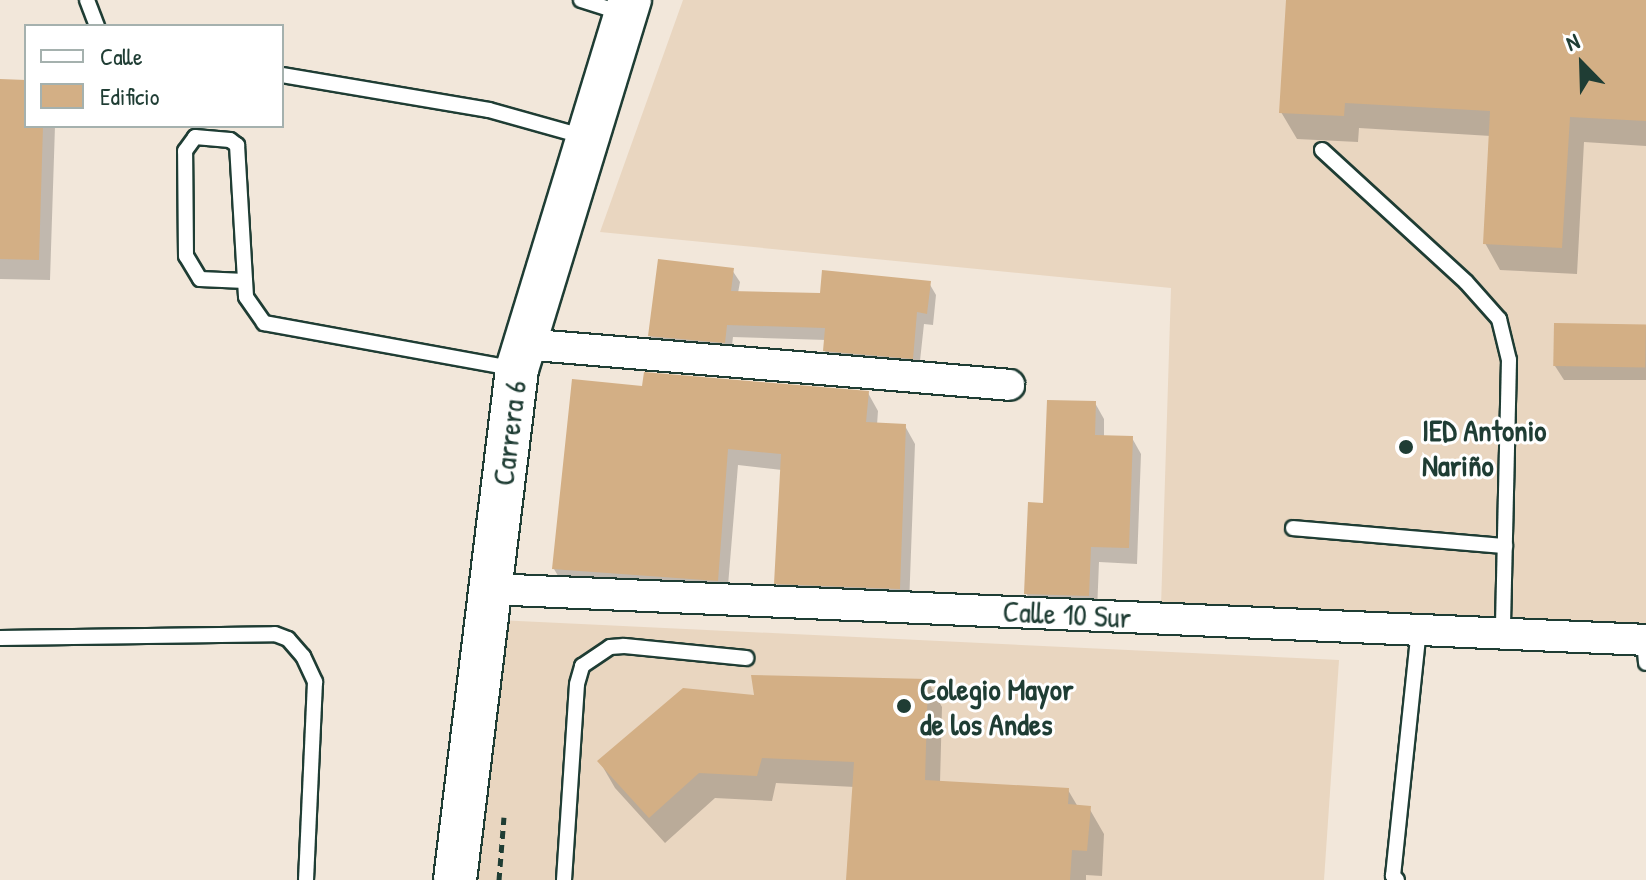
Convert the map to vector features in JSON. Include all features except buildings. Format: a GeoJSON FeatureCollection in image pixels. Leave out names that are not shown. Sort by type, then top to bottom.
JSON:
{"type":"FeatureCollection","features":[{"type":"Feature","properties":{"kind":"main road","name":"Carrera 6"},"geometry":{"type":"LineString","coordinates":[[455,880],[520,356],[628,7]]}},
{"type":"Feature","properties":{"kind":"street"},"geometry":{"type":"LineString","coordinates":[[520,356],[1009,385]]}},
{"type":"Feature","properties":{"kind":"street","name":"Calle 10 Sur"},"geometry":{"type":"LineString","coordinates":[[489,589],[1503,633],[1645,648]]}},
{"type":"Feature","properties":{"kind":"lane"},"geometry":{"type":"LineString","coordinates":[[87,0],[96,24]]}},
{"type":"Feature","properties":{"kind":"lane"},"geometry":{"type":"LineString","coordinates":[[581,0],[628,7]]}},
{"type":"Feature","properties":{"kind":"lane"},"geometry":{"type":"LineString","coordinates":[[284,75],[489,110],[587,137]]}},
{"type":"Feature","properties":{"kind":"lane"},"geometry":{"type":"LineString","coordinates":[[245,281],[200,279],[186,256],[185,151],[195,137],[230,140],[237,145],[246,297],[264,323],[520,356]]}},
{"type":"Feature","properties":{"kind":"lane"},"geometry":{"type":"LineString","coordinates":[[1322,150],[1466,282],[1499,319],[1509,360],[1503,633]]}},
{"type":"Feature","properties":{"kind":"lane"},"geometry":{"type":"LineString","coordinates":[[1293,528],[1505,546]]}},
{"type":"Feature","properties":{"kind":"lane"},"geometry":{"type":"LineString","coordinates":[[1397,880],[1393,876],[1419,630]]}},
{"type":"Feature","properties":{"kind":"lane"},"geometry":{"type":"LineString","coordinates":[[0,638],[275,634],[288,639],[303,656],[315,682],[306,880]]}},
{"type":"Feature","properties":{"kind":"lane"},"geometry":{"type":"LineString","coordinates":[[564,880],[577,684],[582,666],[610,647],[624,646],[746,658]]}},
{"type":"Feature","properties":{"kind":"path"},"geometry":{"type":"LineString","coordinates":[[499,880],[505,801]]}},
{"type":"Feature","properties":{"kind":"shaded area","name":"IED Antonio Nariño"},"geometry":{"type":"Polygon","coordinates":[[[683,0],[1646,0],[1646,631],[1161,607],[1171,288],[600,232],[683,0]]]}},
{"type":"Feature","properties":{"kind":"shaded area","name":"Colegio Mayor de los Andes"},"geometry":{"type":"Polygon","coordinates":[[[477,619],[1339,660],[1324,880],[461,880],[477,619]]]}},
{"type":"Feature","properties":{"kind":"place","name":"IED Antonio Nariño"},"geometry":{"type":"Point","coordinates":[1406,447]}},
{"type":"Feature","properties":{"kind":"place","name":"Colegio Mayor de los Andes"},"geometry":{"type":"Point","coordinates":[904,706]}}]}
